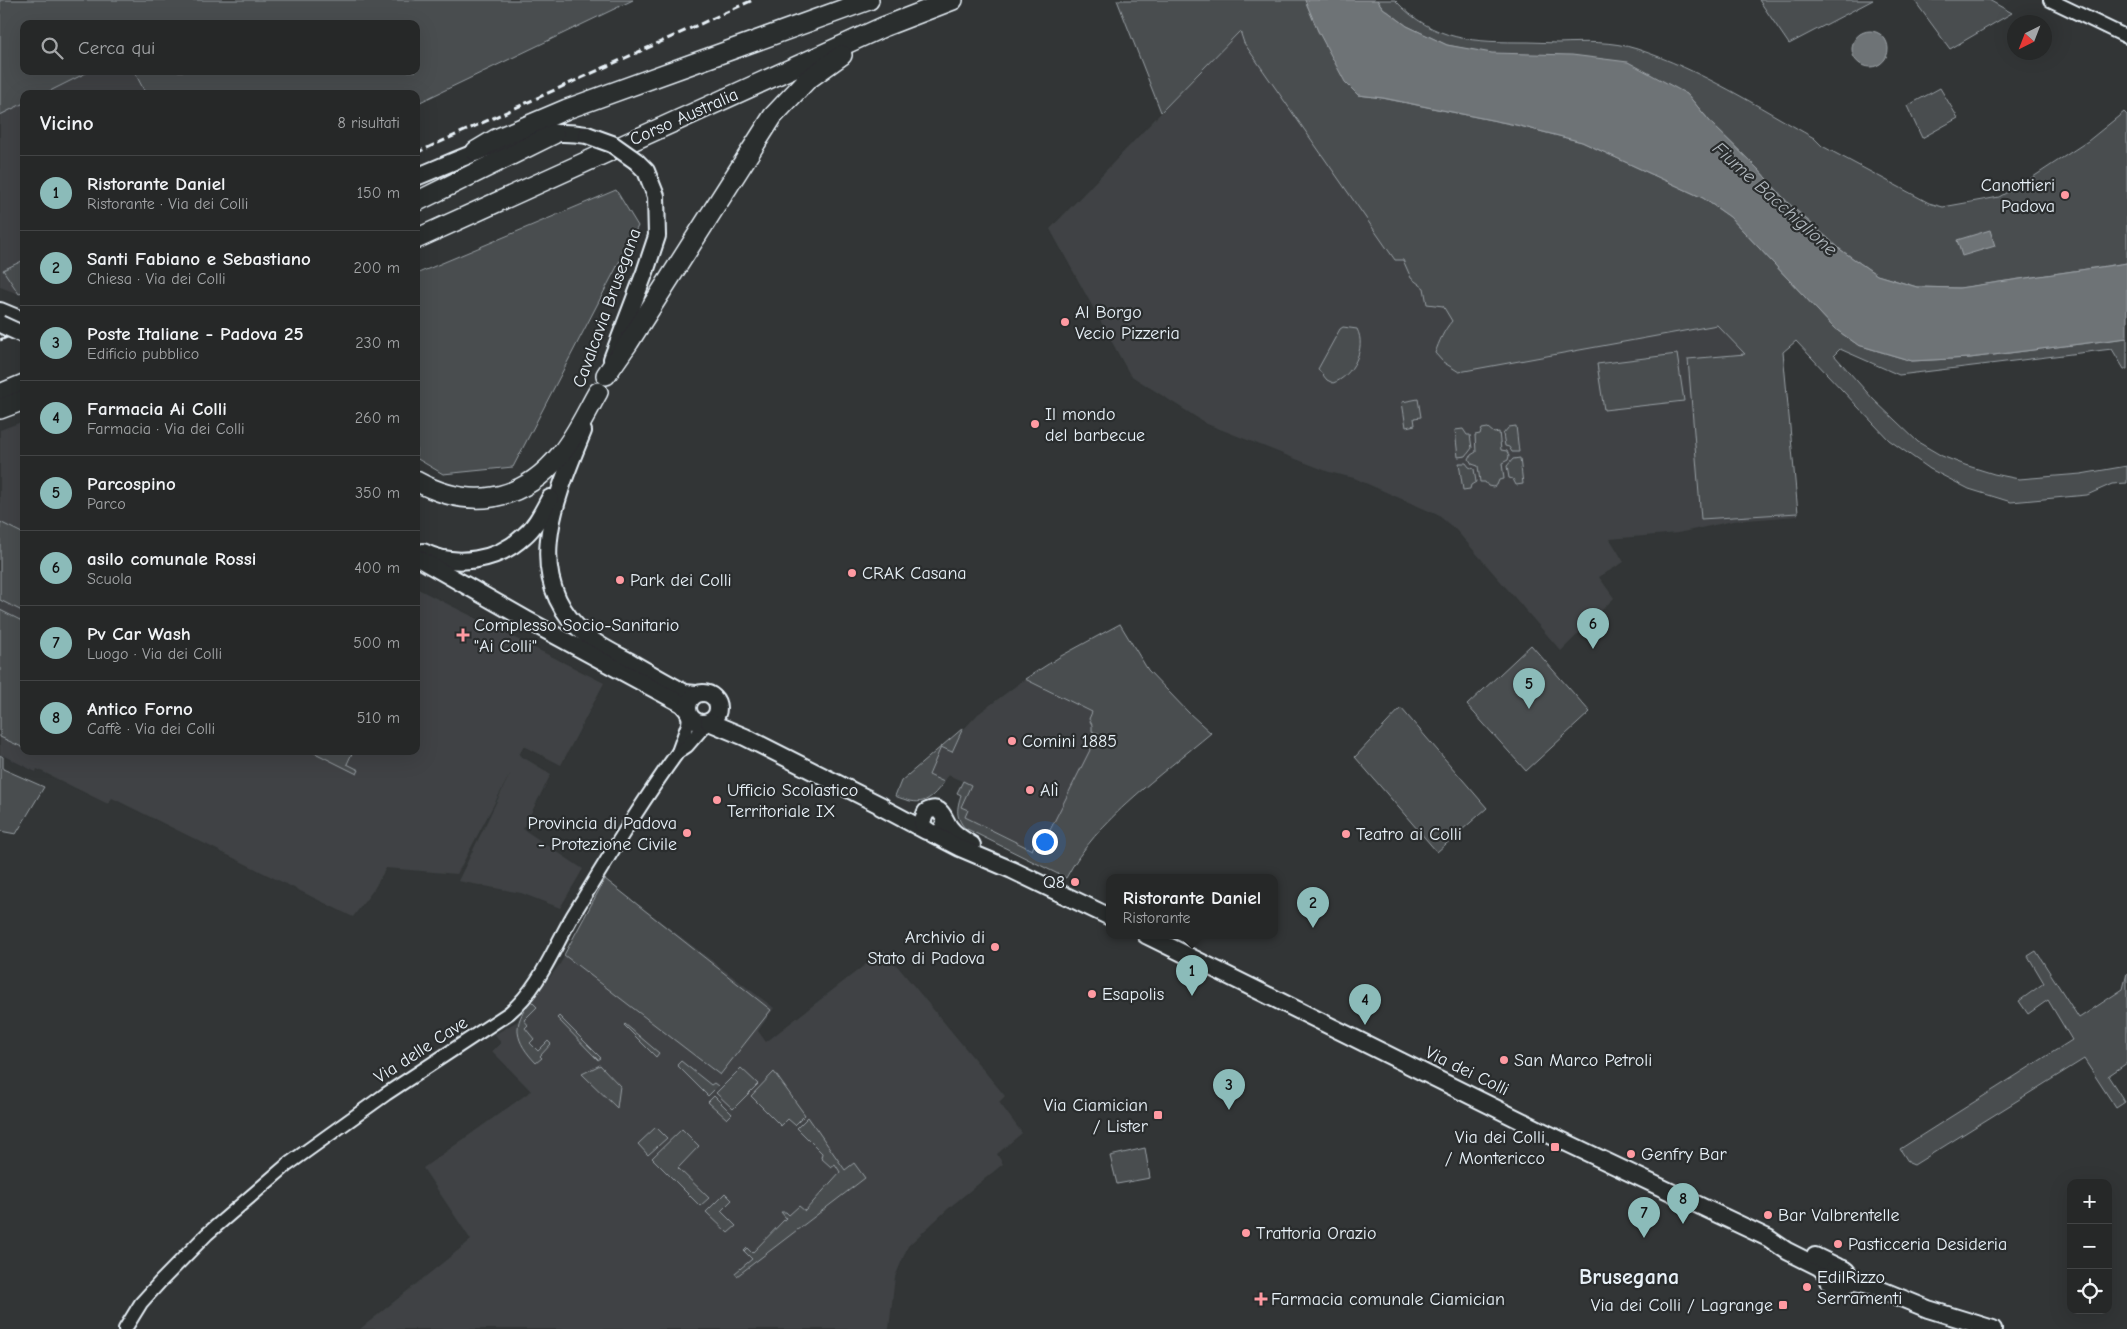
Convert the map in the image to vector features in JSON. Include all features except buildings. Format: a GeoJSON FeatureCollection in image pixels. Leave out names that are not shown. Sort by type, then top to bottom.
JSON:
{"type":"FeatureCollection","features":[{"type":"Feature","properties":{"kind":"highway"},"geometry":{"type":"LineString","coordinates":[[476,151],[496,139],[567,110],[869,0]]}},
{"type":"Feature","properties":{"kind":"highway","name":"Corso Australia"},"geometry":{"type":"LineString","coordinates":[[420,224],[919,0]]}},
{"type":"Feature","properties":{"kind":"highway","name":"Corso Australia"},"geometry":{"type":"LineString","coordinates":[[420,237],[883,27],[953,0]]}},
{"type":"Feature","properties":{"kind":"highway"},"geometry":{"type":"LineString","coordinates":[[606,375],[773,116],[807,80],[883,27]]}},
{"type":"Feature","properties":{"kind":"highway"},"geometry":{"type":"LineString","coordinates":[[420,200],[554,134]]}},
{"type":"Feature","properties":{"kind":"highway"},"geometry":{"type":"LineString","coordinates":[[0,394],[20,386]]}},
{"type":"Feature","properties":{"kind":"highway"},"geometry":{"type":"LineString","coordinates":[[420,483],[434,490],[461,498],[493,497],[519,489],[548,468],[560,455],[571,441],[598,392]]}},
{"type":"Feature","properties":{"kind":"highway"},"geometry":{"type":"LineString","coordinates":[[0,409],[20,402]]}},
{"type":"Feature","properties":{"kind":"main road","name":"Cavalcavia Brusegana"},"geometry":{"type":"LineString","coordinates":[[420,176],[476,151],[520,137],[573,133],[587,135],[612,144],[636,161],[646,172],[656,196],[657,236],[606,375],[573,455],[551,520],[548,558],[554,594],[563,611],[586,636],[685,693],[696,694]]}},
{"type":"Feature","properties":{"kind":"main road"},"geometry":{"type":"LineString","coordinates":[[8,318],[20,331]]}},
{"type":"Feature","properties":{"kind":"main road"},"geometry":{"type":"LineString","coordinates":[[420,551],[441,559],[457,561],[486,557],[511,546],[525,536],[537,521],[573,455]]}},
{"type":"Feature","properties":{"kind":"main road"},"geometry":{"type":"LineString","coordinates":[[420,559],[676,701],[694,720],[700,723],[711,718],[716,701],[713,696],[707,693],[696,694],[689,701],[688,713]]}},
{"type":"Feature","properties":{"kind":"main road"},"geometry":{"type":"LineString","coordinates":[[711,718],[960,848],[1012,870],[1106,915]]}},
{"type":"Feature","properties":{"kind":"main road"},"geometry":{"type":"LineString","coordinates":[[881,807],[907,812],[939,811],[943,813],[946,821],[957,836],[1012,870]]}},
{"type":"Feature","properties":{"kind":"main road"},"geometry":{"type":"LineString","coordinates":[[926,812],[922,822],[929,832]]}},
{"type":"Feature","properties":{"kind":"main road"},"geometry":{"type":"LineString","coordinates":[[929,832],[941,832],[946,825],[946,821]]}},
{"type":"Feature","properties":{"kind":"main road","name":"Via dei Colli"},"geometry":{"type":"LineString","coordinates":[[1154,939],[1501,1110],[1771,1240],[1787,1251],[1819,1267],[1928,1309],[1993,1329]]}},
{"type":"Feature","properties":{"kind":"street"},"geometry":{"type":"LineString","coordinates":[[2050,0],[2127,37]]}},
{"type":"Feature","properties":{"kind":"street","name":"Via delle Cave"},"geometry":{"type":"LineString","coordinates":[[126,1329],[141,1303],[160,1282],[207,1234],[287,1164],[386,1094],[509,1013],[524,1001],[539,978],[573,916],[628,827],[678,752],[688,724],[688,713]]}},
{"type":"Feature","properties":{"kind":"street","name":"Via delle Cave"},"geometry":{"type":"LineString","coordinates":[[678,752],[687,746],[711,718]]}},
{"type":"Feature","properties":{"kind":"shaded area"},"geometry":{"type":"Polygon","coordinates":[[[0,0],[633,0],[420,102],[420,90],[20,90],[19,294],[0,287],[0,0]]]}},
{"type":"Feature","properties":{"kind":"shaded area"},"geometry":{"type":"Polygon","coordinates":[[[0,0],[633,0],[420,102],[420,90],[144,90],[136,75],[420,75],[420,20],[20,20],[20,75],[82,75],[52,90],[20,90],[20,105],[0,115],[0,0]]]}},
{"type":"Feature","properties":{"kind":"shaded area"},"geometry":{"type":"Polygon","coordinates":[[[1117,0],[1305,0],[1318,31],[1358,95],[1382,98],[1516,125],[1582,142],[1703,198],[1730,217],[1834,328],[1858,345],[1912,361],[1970,358],[2127,338],[2127,369],[2124,369],[2112,349],[1899,375],[1840,349],[1834,355],[1873,399],[1918,442],[1942,456],[1994,474],[2019,479],[2081,474],[2127,466],[2127,483],[2112,484],[2087,495],[2011,502],[1969,489],[1930,469],[1889,440],[1796,341],[1783,352],[1798,513],[1701,519],[1688,359],[1745,354],[1717,325],[1459,372],[1443,362],[1435,353],[1444,332],[1452,321],[1443,306],[1427,304],[1424,288],[1411,278],[1403,260],[1395,260],[1244,43],[1240,31],[1161,112],[1117,0]]]}},
{"type":"Feature","properties":{"kind":"shaded area","name":"Canottieri Padova"},"geometry":{"type":"Polygon","coordinates":[[[1377,0],[1395,0],[1410,14],[1425,24],[1440,32],[1456,37],[1490,41],[1608,43],[1637,49],[1684,67],[1728,89],[1814,138],[1822,146],[1929,203],[1943,207],[1999,197],[2088,141],[2124,112],[2127,115],[2127,263],[1960,288],[1917,287],[1877,275],[1841,250],[1788,203],[1758,169],[1713,125],[1687,94],[1447,45],[1407,26],[1383,8],[1377,0]]]}},
{"type":"Feature","properties":{"kind":"shaded area"},"geometry":{"type":"Polygon","coordinates":[[[1759,0],[1873,0],[1789,44],[1759,0]]]}},
{"type":"Feature","properties":{"kind":"shaded area"},"geometry":{"type":"Polygon","coordinates":[[[1914,0],[1989,0],[2012,13],[2007,15],[1950,49],[1914,0]]]}},
{"type":"Feature","properties":{"kind":"shaded area"},"geometry":{"type":"Polygon","coordinates":[[[1261,8],[1657,246],[1796,341],[1783,352],[1798,516],[1733,521],[1678,533],[1610,539],[1624,562],[1599,577],[1614,598],[1561,651],[1456,530],[1438,515],[1354,478],[1329,472],[1207,424],[1130,375],[1050,229],[1261,8]]]}},
{"type":"Feature","properties":{"kind":"shaded area"},"geometry":{"type":"Polygon","coordinates":[[[1940,88],[1958,118],[1922,138],[1907,106],[1940,88]]]}},
{"type":"Feature","properties":{"kind":"shaded area"},"geometry":{"type":"Polygon","coordinates":[[[616,190],[638,226],[513,467],[443,474],[420,460],[420,272],[616,190]]]}},
{"type":"Feature","properties":{"kind":"shaded area"},"geometry":{"type":"Polygon","coordinates":[[[20,262],[20,294],[19,294],[3,270],[20,262]]]}},
{"type":"Feature","properties":{"kind":"shaded area"},"geometry":{"type":"Polygon","coordinates":[[[1343,327],[1357,329],[1360,337],[1359,353],[1352,368],[1346,375],[1333,383],[1327,380],[1318,369],[1340,329],[1343,327]]]}},
{"type":"Feature","properties":{"kind":"shaded area"},"geometry":{"type":"Polygon","coordinates":[[[1677,354],[1684,401],[1604,410],[1597,364],[1677,354]]]}},
{"type":"Feature","properties":{"kind":"shaded area"},"geometry":{"type":"Polygon","coordinates":[[[1418,399],[1421,417],[1414,418],[1415,425],[1406,427],[1402,402],[1418,399]]]}},
{"type":"Feature","properties":{"kind":"shaded area","name":"Complesso Socio-Sanitario \"Ai Colli\""},"geometry":{"type":"Polygon","coordinates":[[[20,422],[20,755],[420,755],[420,590],[604,683],[561,765],[524,746],[519,755],[551,774],[523,829],[583,869],[560,908],[521,893],[458,881],[510,774],[457,874],[386,868],[374,889],[353,917],[112,798],[108,804],[37,769],[36,772],[0,754],[0,430],[20,422]]]}},
{"type":"Feature","properties":{"kind":"shaded area"},"geometry":{"type":"Polygon","coordinates":[[[1516,426],[1519,452],[1512,452],[1509,447],[1505,446],[1503,434],[1509,427],[1516,426]]]}},
{"type":"Feature","properties":{"kind":"shaded area"},"geometry":{"type":"Polygon","coordinates":[[[1488,428],[1494,433],[1499,432],[1501,450],[1507,451],[1509,456],[1508,460],[1502,463],[1504,479],[1499,480],[1497,485],[1493,487],[1488,486],[1485,482],[1480,482],[1478,466],[1472,464],[1469,459],[1476,452],[1475,435],[1480,434],[1482,429],[1488,428]]]}},
{"type":"Feature","properties":{"kind":"shaded area"},"geometry":{"type":"Polygon","coordinates":[[[1463,429],[1467,435],[1470,435],[1472,448],[1466,456],[1458,457],[1455,430],[1463,429]]]}},
{"type":"Feature","properties":{"kind":"shaded area"},"geometry":{"type":"Polygon","coordinates":[[[1520,458],[1523,484],[1516,485],[1513,479],[1509,478],[1507,466],[1513,459],[1520,458]]]}},
{"type":"Feature","properties":{"kind":"shaded area"},"geometry":{"type":"Polygon","coordinates":[[[1459,463],[1466,463],[1474,469],[1476,482],[1471,485],[1470,489],[1463,490],[1459,463]]]}},
{"type":"Feature","properties":{"kind":"shaded area"},"geometry":{"type":"Polygon","coordinates":[[[0,522],[20,532],[20,610],[0,600],[0,522]]]}},
{"type":"Feature","properties":{"kind":"shaded area"},"geometry":{"type":"Polygon","coordinates":[[[0,610],[20,620],[20,746],[0,737],[0,610]]]}},
{"type":"Feature","properties":{"kind":"shaded area"},"geometry":{"type":"Polygon","coordinates":[[[1120,624],[1148,670],[1211,733],[1131,799],[1112,818],[1095,836],[1066,878],[965,828],[958,816],[961,795],[957,793],[963,781],[971,785],[961,807],[968,810],[965,817],[1032,850],[1035,843],[1042,846],[1098,734],[1092,731],[1089,719],[1092,712],[1025,679],[1061,656],[1120,624]]]}},
{"type":"Feature","properties":{"kind":"shaded area"},"geometry":{"type":"Polygon","coordinates":[[[1531,645],[1590,712],[1526,771],[1467,705],[1531,645]]]}},
{"type":"Feature","properties":{"kind":"shaded area"},"geometry":{"type":"Polygon","coordinates":[[[1025,679],[1092,712],[1092,725],[1098,734],[1042,846],[1032,850],[964,817],[961,807],[971,785],[948,775],[944,782],[929,775],[941,747],[952,752],[962,731],[978,714],[1025,679]]]}},
{"type":"Feature","properties":{"kind":"shaded area"},"geometry":{"type":"Polygon","coordinates":[[[1401,708],[1487,808],[1437,852],[1355,757],[1401,708]]]}},
{"type":"Feature","properties":{"kind":"shaded area"},"geometry":{"type":"Polygon","coordinates":[[[963,728],[952,752],[941,747],[929,775],[944,782],[933,795],[928,799],[917,802],[895,796],[901,781],[963,728]]]}},
{"type":"Feature","properties":{"kind":"shaded area"},"geometry":{"type":"Polygon","coordinates":[[[0,755],[3,757],[3,769],[44,787],[16,834],[0,831],[0,755]]]}},
{"type":"Feature","properties":{"kind":"shaded area"},"geometry":{"type":"Polygon","coordinates":[[[319,755],[351,755],[347,764],[359,770],[357,774],[319,755]]]}},
{"type":"Feature","properties":{"kind":"shaded area"},"geometry":{"type":"Polygon","coordinates":[[[605,879],[774,1008],[758,1031],[766,1042],[884,950],[1005,1096],[999,1102],[1022,1133],[997,1154],[1003,1164],[950,1207],[908,1246],[895,1277],[889,1329],[360,1329],[471,1240],[423,1168],[531,1091],[492,1051],[501,1043],[495,1034],[518,1021],[526,1007],[560,964],[605,879]]]}},
{"type":"Feature","properties":{"kind":"shaded area"},"geometry":{"type":"Polygon","coordinates":[[[605,879],[771,1010],[720,1075],[564,955],[605,879]]]}},
{"type":"Feature","properties":{"kind":"shaded area"},"geometry":{"type":"Polygon","coordinates":[[[2036,951],[2079,1018],[2123,989],[2127,973],[2127,1063],[2108,1076],[2125,1102],[2116,1108],[2084,1059],[1914,1165],[1909,1163],[1900,1149],[2072,1040],[2048,1000],[2028,1014],[2019,1001],[2044,983],[2028,956],[2036,951]]]}},
{"type":"Feature","properties":{"kind":"shaded area"},"geometry":{"type":"Polygon","coordinates":[[[531,1001],[537,1007],[524,1020],[528,1025],[525,1028],[534,1039],[530,1043],[538,1051],[548,1041],[551,1044],[540,1056],[542,1058],[536,1063],[524,1047],[518,1033],[520,1018],[531,1001]]]}},
{"type":"Feature","properties":{"kind":"shaded area"},"geometry":{"type":"Polygon","coordinates":[[[559,1016],[601,1058],[598,1060],[557,1018],[559,1016]]]}},
{"type":"Feature","properties":{"kind":"shaded area"},"geometry":{"type":"Polygon","coordinates":[[[624,1025],[659,1053],[656,1057],[624,1025]]]}},
{"type":"Feature","properties":{"kind":"shaded area"},"geometry":{"type":"Polygon","coordinates":[[[681,1061],[711,1085],[714,1083],[718,1086],[708,1096],[677,1065],[681,1061]]]}},
{"type":"Feature","properties":{"kind":"shaded area"},"geometry":{"type":"Polygon","coordinates":[[[600,1065],[620,1086],[617,1108],[582,1074],[600,1065]]]}},
{"type":"Feature","properties":{"kind":"shaded area"},"geometry":{"type":"Polygon","coordinates":[[[741,1068],[758,1084],[733,1109],[716,1093],[741,1068]]]}},
{"type":"Feature","properties":{"kind":"shaded area"},"geometry":{"type":"Polygon","coordinates":[[[774,1072],[805,1115],[795,1125],[788,1119],[781,1126],[751,1096],[774,1072]]]}},
{"type":"Feature","properties":{"kind":"shaded area"},"geometry":{"type":"Polygon","coordinates":[[[714,1096],[732,1114],[727,1119],[708,1102],[714,1096]]]}},
{"type":"Feature","properties":{"kind":"shaded area"},"geometry":{"type":"Polygon","coordinates":[[[808,1117],[845,1170],[854,1163],[865,1178],[737,1276],[735,1273],[752,1259],[744,1251],[747,1248],[752,1253],[786,1218],[781,1212],[786,1212],[789,1215],[799,1206],[805,1211],[840,1172],[835,1164],[831,1167],[821,1158],[822,1153],[797,1128],[808,1117]]]}},
{"type":"Feature","properties":{"kind":"shaded area"},"geometry":{"type":"Polygon","coordinates":[[[656,1127],[667,1138],[648,1155],[638,1144],[656,1127]]]}},
{"type":"Feature","properties":{"kind":"shaded area"},"geometry":{"type":"Polygon","coordinates":[[[682,1129],[699,1146],[678,1168],[709,1198],[700,1206],[652,1158],[682,1129]]]}},
{"type":"Feature","properties":{"kind":"shaded area"},"geometry":{"type":"Polygon","coordinates":[[[1145,1148],[1150,1178],[1117,1184],[1110,1156],[1145,1148]]]}},
{"type":"Feature","properties":{"kind":"shaded area"},"geometry":{"type":"Polygon","coordinates":[[[725,1193],[732,1200],[721,1211],[736,1226],[728,1233],[706,1212],[725,1193]]]}},
{"type":"Feature","properties":{"kind":"water","name":"Fiume Bacchiglione"},"geometry":{"type":"Polygon","coordinates":[[[1305,0],[1377,0],[1383,8],[1407,26],[1447,45],[1492,53],[1572,55],[1628,62],[1687,94],[1713,125],[1758,169],[1788,203],[1841,250],[1877,275],[1917,287],[1959,288],[2127,263],[2127,338],[1970,358],[1912,361],[1858,345],[1834,328],[1730,217],[1703,198],[1582,142],[1516,125],[1383,98],[1358,95],[1345,82],[1318,31],[1305,0]]]}},
{"type":"Feature","properties":{"kind":"water"},"geometry":{"type":"Polygon","coordinates":[[[1870,31],[1877,32],[1883,36],[1887,42],[1887,56],[1883,62],[1877,66],[1870,67],[1863,66],[1857,62],[1853,56],[1852,49],[1853,42],[1857,36],[1863,32],[1870,31]]]}},
{"type":"Feature","properties":{"kind":"water"},"geometry":{"type":"Polygon","coordinates":[[[1990,230],[1995,246],[1962,256],[1957,240],[1990,230]]]}},
{"type":"Feature","properties":{"kind":"railway"},"geometry":{"type":"LineString","coordinates":[[420,151],[753,0]]}},
{"type":"Feature","properties":{"kind":"railway"},"geometry":{"type":"LineString","coordinates":[[0,340],[20,332]]}},
{"type":"Feature","properties":{"kind":"place","name":"Canottieri Padova"},"geometry":{"type":"Point","coordinates":[2065,195]}},
{"type":"Feature","properties":{"kind":"place","name":"Al Borgo Vecio Pizzeria"},"geometry":{"type":"Point","coordinates":[1065,322]}},
{"type":"Feature","properties":{"kind":"place","name":"Il mondo del barbecue"},"geometry":{"type":"Point","coordinates":[1035,424]}},
{"type":"Feature","properties":{"kind":"place","name":"CRAK Casana"},"geometry":{"type":"Point","coordinates":[852,573]}},
{"type":"Feature","properties":{"kind":"place","name":"Park dei Colli"},"geometry":{"type":"Point","coordinates":[620,580]}},
{"type":"Feature","properties":{"kind":"place","name":"Complesso Socio-Sanitario \"Ai Colli\""},"geometry":{"type":"Point","coordinates":[463,635]}},
{"type":"Feature","properties":{"kind":"place","name":"asilo comunale Rossi"},"geometry":{"type":"Point","coordinates":[1593,649]}},
{"type":"Feature","properties":{"kind":"place","name":"Parcospino"},"geometry":{"type":"Point","coordinates":[1529,709]}},
{"type":"Feature","properties":{"kind":"place","name":"Comini 1885"},"geometry":{"type":"Point","coordinates":[1012,741]}},
{"type":"Feature","properties":{"kind":"place","name":"Alì"},"geometry":{"type":"Point","coordinates":[1030,790]}},
{"type":"Feature","properties":{"kind":"place","name":"Ufficio Scolastico Territoriale IX"},"geometry":{"type":"Point","coordinates":[717,800]}},
{"type":"Feature","properties":{"kind":"place","name":"Provincia di Padova - Protezione Civile"},"geometry":{"type":"Point","coordinates":[687,833]}},
{"type":"Feature","properties":{"kind":"place","name":"Teatro ai Colli"},"geometry":{"type":"Point","coordinates":[1346,834]}},
{"type":"Feature","properties":{"kind":"place","name":"Q8"},"geometry":{"type":"Point","coordinates":[1075,882]}},
{"type":"Feature","properties":{"kind":"place","name":"Santi Fabiano e Sebastiano"},"geometry":{"type":"Point","coordinates":[1313,928]}},
{"type":"Feature","properties":{"kind":"place","name":"Archivio di Stato di Padova"},"geometry":{"type":"Point","coordinates":[995,947]}},
{"type":"Feature","properties":{"kind":"place","name":"Esapolis"},"geometry":{"type":"Point","coordinates":[1092,994]}},
{"type":"Feature","properties":{"kind":"place","name":"Ristorante Daniel"},"geometry":{"type":"Point","coordinates":[1192,996]}},
{"type":"Feature","properties":{"kind":"place","name":"Farmacia Ai Colli"},"geometry":{"type":"Point","coordinates":[1365,1025]}},
{"type":"Feature","properties":{"kind":"place","name":"San Marco Petroli"},"geometry":{"type":"Point","coordinates":[1504,1060]}},
{"type":"Feature","properties":{"kind":"place","name":"Poste Italiane - Padova 25"},"geometry":{"type":"Point","coordinates":[1229,1110]}},
{"type":"Feature","properties":{"kind":"place","name":"Via Ciamician / Lister"},"geometry":{"type":"Point","coordinates":[1158,1115]}},
{"type":"Feature","properties":{"kind":"place","name":"Via dei Colli / Montericco"},"geometry":{"type":"Point","coordinates":[1555,1147]}},
{"type":"Feature","properties":{"kind":"place","name":"Genfry Bar"},"geometry":{"type":"Point","coordinates":[1631,1154]}},
{"type":"Feature","properties":{"kind":"place","name":"Bar Valbrentelle"},"geometry":{"type":"Point","coordinates":[1768,1215]}},
{"type":"Feature","properties":{"kind":"place","name":"Antico Forno"},"geometry":{"type":"Point","coordinates":[1683,1224]}},
{"type":"Feature","properties":{"kind":"place","name":"Trattoria Orazio"},"geometry":{"type":"Point","coordinates":[1246,1233]}},
{"type":"Feature","properties":{"kind":"place","name":"Pv Car Wash"},"geometry":{"type":"Point","coordinates":[1644,1238]}},
{"type":"Feature","properties":{"kind":"place","name":"Pasticceria Desideria"},"geometry":{"type":"Point","coordinates":[1838,1244]}},
{"type":"Feature","properties":{"kind":"place","name":"EdilRizzo Serramenti"},"geometry":{"type":"Point","coordinates":[1807,1287]}},
{"type":"Feature","properties":{"kind":"place","name":"Farmacia comunale Ciamician"},"geometry":{"type":"Point","coordinates":[1261,1299]}},
{"type":"Feature","properties":{"kind":"place","name":"Via dei Colli / Lagrange"},"geometry":{"type":"Point","coordinates":[1783,1305]}},
{"type":"Feature","properties":{"kind":"district","name":"Brusegana"},"geometry":{"type":"Point","coordinates":[1629,1277]}}]}
